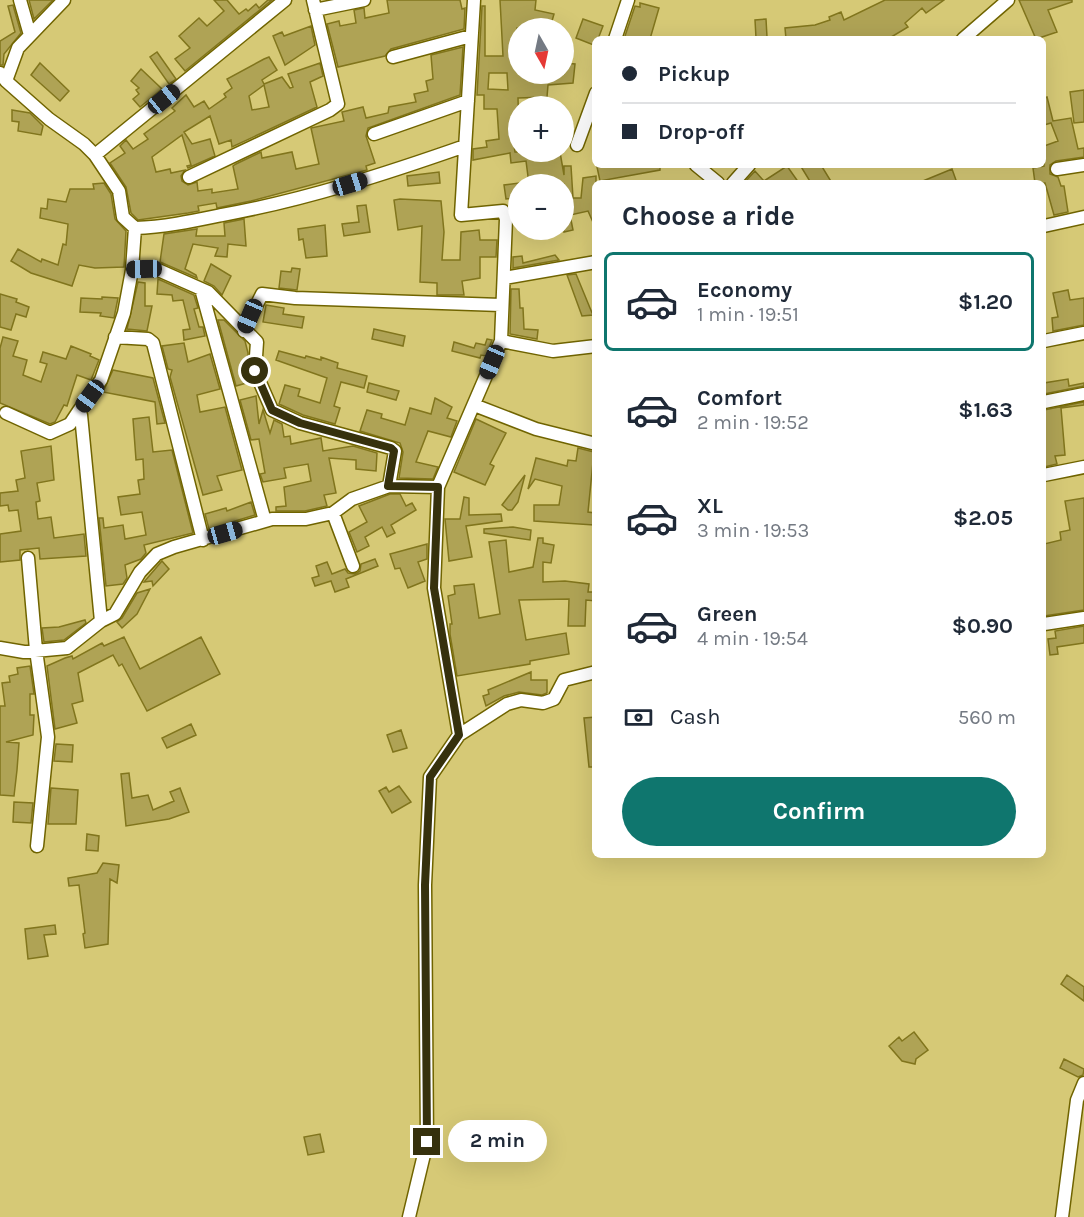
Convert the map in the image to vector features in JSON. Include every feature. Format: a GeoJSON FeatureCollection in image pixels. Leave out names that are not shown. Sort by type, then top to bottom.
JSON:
{"type":"FeatureCollection","features":[{"type":"Feature","properties":{"kind":"street"},"geometry":{"type":"LineString","coordinates":[[20,0],[30,35]]}},
{"type":"Feature","properties":{"kind":"street"},"geometry":{"type":"LineString","coordinates":[[64,0],[30,35],[14,56],[2,78],[49,120],[96,155],[119,191],[123,217],[135,228],[160,227],[275,205],[386,174],[465,146]]}},
{"type":"Feature","properties":{"kind":"street"},"geometry":{"type":"LineString","coordinates":[[96,155],[285,0]]}},
{"type":"Feature","properties":{"kind":"street"},"geometry":{"type":"LineString","coordinates":[[189,177],[330,110],[338,104],[314,5],[364,0]]}},
{"type":"Feature","properties":{"kind":"street"},"geometry":{"type":"LineString","coordinates":[[459,735],[434,588],[438,487],[501,341],[506,219],[503,211],[461,215],[474,0]]}},
{"type":"Feature","properties":{"kind":"street"},"geometry":{"type":"LineString","coordinates":[[616,36],[628,0]]}},
{"type":"Feature","properties":{"kind":"street"},"geometry":{"type":"LineString","coordinates":[[966,36],[1008,0]]}},
{"type":"Feature","properties":{"kind":"street"},"geometry":{"type":"LineString","coordinates":[[393,57],[471,36]]}},
{"type":"Feature","properties":{"kind":"street"},"geometry":{"type":"LineString","coordinates":[[374,134],[468,101]]}},
{"type":"Feature","properties":{"kind":"street"},"geometry":{"type":"LineString","coordinates":[[577,145],[592,104]]}},
{"type":"Feature","properties":{"kind":"street"},"geometry":{"type":"LineString","coordinates":[[1057,169],[1084,165]]}},
{"type":"Feature","properties":{"kind":"street"},"geometry":{"type":"LineString","coordinates":[[700,168],[714,180]]}},
{"type":"Feature","properties":{"kind":"street"},"geometry":{"type":"LineString","coordinates":[[736,180],[746,168]]}},
{"type":"Feature","properties":{"kind":"street"},"geometry":{"type":"LineString","coordinates":[[1046,226],[1084,217]]}},
{"type":"Feature","properties":{"kind":"street"},"geometry":{"type":"LineString","coordinates":[[6,413],[50,433],[70,424],[101,380],[124,313],[132,270],[135,228]]}},
{"type":"Feature","properties":{"kind":"street"},"geometry":{"type":"LineString","coordinates":[[504,278],[592,263]]}},
{"type":"Feature","properties":{"kind":"street"},"geometry":{"type":"LineString","coordinates":[[132,270],[156,269],[208,292],[256,342],[258,351],[255,371],[272,410],[300,423],[391,448],[394,451],[388,486]]}},
{"type":"Feature","properties":{"kind":"street"},"geometry":{"type":"LineString","coordinates":[[201,289],[265,521]]}},
{"type":"Feature","properties":{"kind":"street"},"geometry":{"type":"LineString","coordinates":[[244,331],[262,294],[295,298],[501,305]]}},
{"type":"Feature","properties":{"kind":"street"},"geometry":{"type":"LineString","coordinates":[[1046,341],[1084,333]]}},
{"type":"Feature","properties":{"kind":"street"},"geometry":{"type":"LineString","coordinates":[[115,337],[148,339],[153,343],[202,540]]}},
{"type":"Feature","properties":{"kind":"street"},"geometry":{"type":"LineString","coordinates":[[501,341],[553,351],[592,346]]}},
{"type":"Feature","properties":{"kind":"street"},"geometry":{"type":"LineString","coordinates":[[1046,402],[1084,394]]}},
{"type":"Feature","properties":{"kind":"street"},"geometry":{"type":"LineString","coordinates":[[474,405],[536,429],[592,443]]}},
{"type":"Feature","properties":{"kind":"street"},"geometry":{"type":"LineString","coordinates":[[78,412],[81,415],[101,621]]}},
{"type":"Feature","properties":{"kind":"street"},"geometry":{"type":"LineString","coordinates":[[1046,475],[1084,467]]}},
{"type":"Feature","properties":{"kind":"street"},"geometry":{"type":"LineString","coordinates":[[0,648],[24,652],[67,648],[101,621],[115,614],[140,572],[157,554],[265,521],[282,518],[306,519],[333,513],[352,499],[388,486],[438,487]]}},
{"type":"Feature","properties":{"kind":"street"},"geometry":{"type":"LineString","coordinates":[[333,513],[353,566]]}},
{"type":"Feature","properties":{"kind":"street"},"geometry":{"type":"LineString","coordinates":[[28,558],[36,650],[48,738],[37,846]]}},
{"type":"Feature","properties":{"kind":"street"},"geometry":{"type":"LineString","coordinates":[[1046,624],[1084,618]]}},
{"type":"Feature","properties":{"kind":"street"},"geometry":{"type":"LineString","coordinates":[[409,1217],[427,1142],[425,885],[430,777],[459,735],[507,704],[520,700],[543,703],[554,699],[564,681],[592,673]]}},
{"type":"Feature","properties":{"kind":"street"},"geometry":{"type":"LineString","coordinates":[[1062,1217],[1077,1100],[1084,1083]]}},
{"type":"Feature","properties":{"kind":"building"},"geometry":{"type":"Polygon","coordinates":[[[29,0],[53,0],[34,19],[29,0]]]}},
{"type":"Feature","properties":{"kind":"building"},"geometry":{"type":"Polygon","coordinates":[[[214,0],[227,0],[239,14],[246,9],[248,11],[256,4],[259,8],[268,0],[272,0],[185,71],[175,59],[190,48],[179,36],[199,18],[207,26],[224,11],[214,0]]]}},
{"type":"Feature","properties":{"kind":"building"},"geometry":{"type":"Polygon","coordinates":[[[387,0],[460,0],[462,9],[465,8],[464,29],[391,49],[385,56],[338,67],[327,24],[339,21],[340,26],[356,23],[354,10],[364,8],[365,18],[389,13],[387,0]]]}},
{"type":"Feature","properties":{"kind":"building"},"geometry":{"type":"Polygon","coordinates":[[[500,0],[536,0],[535,10],[554,14],[553,18],[508,18],[508,84],[560,84],[548,85],[547,96],[508,96],[508,153],[473,160],[473,149],[487,147],[486,141],[499,139],[497,109],[484,109],[484,95],[477,95],[482,6],[485,6],[485,56],[503,56],[500,0]],[[489,73],[488,89],[508,90],[507,73],[489,73]]]}},
{"type":"Feature","properties":{"kind":"building"},"geometry":{"type":"Polygon","coordinates":[[[885,0],[944,0],[926,13],[922,8],[905,23],[908,27],[893,36],[786,36],[785,28],[815,25],[830,20],[829,17],[841,12],[844,20],[885,0]]]}},
{"type":"Feature","properties":{"kind":"building"},"geometry":{"type":"Polygon","coordinates":[[[1019,0],[1072,0],[1072,2],[1048,10],[1057,32],[1045,36],[1035,36],[1019,0]]]}},
{"type":"Feature","properties":{"kind":"building"},"geometry":{"type":"Polygon","coordinates":[[[640,3],[659,8],[651,36],[625,36],[635,6],[640,7],[640,3]]]}},
{"type":"Feature","properties":{"kind":"building"},"geometry":{"type":"Polygon","coordinates":[[[13,5],[21,33],[4,54],[3,65],[0,65],[0,41],[15,32],[8,6],[13,5]]]}},
{"type":"Feature","properties":{"kind":"building"},"geometry":{"type":"Polygon","coordinates":[[[583,19],[603,26],[599,36],[592,36],[592,44],[576,38],[583,19]]]}},
{"type":"Feature","properties":{"kind":"building"},"geometry":{"type":"Polygon","coordinates":[[[766,19],[767,36],[756,36],[755,20],[766,19]]]}},
{"type":"Feature","properties":{"kind":"building"},"geometry":{"type":"Polygon","coordinates":[[[311,26],[315,45],[285,65],[273,36],[282,32],[284,36],[311,26]]]}},
{"type":"Feature","properties":{"kind":"building"},"geometry":{"type":"Polygon","coordinates":[[[463,47],[460,95],[368,128],[366,136],[375,163],[366,166],[367,170],[217,208],[216,203],[198,206],[199,211],[138,220],[131,213],[126,187],[110,163],[125,153],[120,146],[126,140],[133,149],[148,139],[144,134],[175,111],[172,108],[186,95],[194,107],[204,101],[209,109],[226,97],[224,94],[232,88],[227,79],[264,59],[269,57],[277,70],[262,80],[264,84],[282,77],[290,88],[293,87],[288,74],[320,63],[323,76],[310,82],[317,107],[232,147],[231,140],[219,144],[210,116],[184,132],[192,144],[210,139],[215,156],[188,168],[187,166],[191,165],[182,135],[152,157],[156,172],[170,169],[171,173],[185,170],[181,176],[182,181],[188,185],[197,182],[198,191],[212,189],[212,193],[238,189],[233,166],[261,152],[262,158],[292,152],[296,169],[319,164],[311,128],[344,121],[342,112],[363,107],[366,118],[388,113],[389,107],[416,102],[414,94],[428,91],[426,81],[433,79],[431,55],[463,47]],[[264,85],[249,96],[252,110],[269,107],[264,85]]]}},
{"type":"Feature","properties":{"kind":"building"},"geometry":{"type":"Polygon","coordinates":[[[157,52],[176,79],[169,84],[150,57],[157,52]]]}},
{"type":"Feature","properties":{"kind":"building"},"geometry":{"type":"Polygon","coordinates":[[[40,63],[69,91],[60,101],[31,75],[40,63]]]}},
{"type":"Feature","properties":{"kind":"building"},"geometry":{"type":"Polygon","coordinates":[[[141,69],[162,89],[140,107],[133,99],[139,94],[136,90],[139,88],[131,81],[141,69]]]}},
{"type":"Feature","properties":{"kind":"building"},"geometry":{"type":"Polygon","coordinates":[[[1084,90],[1084,122],[1074,123],[1070,92],[1084,90]]]}},
{"type":"Feature","properties":{"kind":"building"},"geometry":{"type":"Polygon","coordinates":[[[1046,97],[1053,121],[1071,118],[1078,149],[1084,148],[1084,157],[1056,161],[1050,165],[1050,174],[1058,177],[1061,186],[1064,186],[1068,212],[1054,215],[1046,180],[1035,180],[1033,168],[1046,168],[1046,145],[1058,141],[1051,123],[1046,124],[1046,97]]]}},
{"type":"Feature","properties":{"kind":"building"},"geometry":{"type":"Polygon","coordinates":[[[12,110],[30,113],[43,126],[41,135],[18,131],[19,122],[12,121],[12,110]]]}},
{"type":"Feature","properties":{"kind":"building"},"geometry":{"type":"Polygon","coordinates":[[[526,162],[562,162],[564,174],[528,174],[526,162]]]}},
{"type":"Feature","properties":{"kind":"building"},"geometry":{"type":"Polygon","coordinates":[[[564,166],[571,166],[572,174],[564,174],[564,166]]]}},
{"type":"Feature","properties":{"kind":"building"},"geometry":{"type":"Polygon","coordinates":[[[597,168],[660,168],[660,170],[600,180],[597,168]]]}},
{"type":"Feature","properties":{"kind":"building"},"geometry":{"type":"Polygon","coordinates":[[[784,168],[788,168],[797,180],[766,180],[784,168]]]}},
{"type":"Feature","properties":{"kind":"building"},"geometry":{"type":"Polygon","coordinates":[[[802,168],[823,168],[830,180],[809,180],[802,168]]]}},
{"type":"Feature","properties":{"kind":"building"},"geometry":{"type":"Polygon","coordinates":[[[952,169],[956,180],[925,180],[952,169]]]}},
{"type":"Feature","properties":{"kind":"building"},"geometry":{"type":"Polygon","coordinates":[[[755,171],[763,180],[747,180],[755,171]]]}},
{"type":"Feature","properties":{"kind":"building"},"geometry":{"type":"Polygon","coordinates":[[[439,172],[440,183],[408,186],[407,176],[439,172]]]}},
{"type":"Feature","properties":{"kind":"building"},"geometry":{"type":"Polygon","coordinates":[[[596,176],[596,180],[592,180],[592,220],[588,211],[574,214],[574,198],[581,198],[583,178],[596,176]]]}},
{"type":"Feature","properties":{"kind":"building"},"geometry":{"type":"Polygon","coordinates":[[[104,183],[111,194],[115,219],[126,231],[124,267],[95,268],[79,265],[72,286],[31,273],[11,261],[18,249],[41,262],[42,259],[58,265],[63,244],[66,245],[68,224],[40,218],[41,208],[47,209],[48,199],[66,202],[70,189],[94,189],[93,184],[104,183]]]}},
{"type":"Feature","properties":{"kind":"building"},"geometry":{"type":"Polygon","coordinates":[[[508,184],[508,199],[506,199],[504,185],[508,184]]]}},
{"type":"Feature","properties":{"kind":"building"},"geometry":{"type":"Polygon","coordinates":[[[394,200],[441,201],[444,232],[442,260],[460,260],[461,232],[479,230],[480,240],[497,240],[496,257],[480,257],[480,278],[462,281],[464,295],[437,295],[437,283],[420,282],[422,226],[398,230],[394,200]]]}},
{"type":"Feature","properties":{"kind":"building"},"geometry":{"type":"Polygon","coordinates":[[[366,205],[370,232],[344,236],[342,224],[359,222],[357,206],[366,205]]]}},
{"type":"Feature","properties":{"kind":"building"},"geometry":{"type":"Polygon","coordinates":[[[244,219],[246,246],[228,244],[227,257],[215,256],[218,248],[193,244],[185,269],[197,278],[160,262],[164,234],[197,229],[196,236],[225,236],[224,223],[244,219]]]}},
{"type":"Feature","properties":{"kind":"building"},"geometry":{"type":"Polygon","coordinates":[[[325,225],[327,256],[306,258],[303,239],[299,240],[298,229],[325,225]]]}},
{"type":"Feature","properties":{"kind":"building"},"geometry":{"type":"Polygon","coordinates":[[[555,255],[559,260],[513,268],[513,257],[522,256],[523,263],[555,255]]]}},
{"type":"Feature","properties":{"kind":"building"},"geometry":{"type":"Polygon","coordinates":[[[211,264],[231,276],[222,295],[214,286],[204,281],[211,264]]]}},
{"type":"Feature","properties":{"kind":"building"},"geometry":{"type":"Polygon","coordinates":[[[292,268],[300,269],[297,290],[279,288],[281,271],[291,272],[292,268]]]}},
{"type":"Feature","properties":{"kind":"building"},"geometry":{"type":"Polygon","coordinates":[[[576,274],[592,315],[582,316],[567,275],[576,274]]]}},
{"type":"Feature","properties":{"kind":"building"},"geometry":{"type":"Polygon","coordinates":[[[158,279],[194,295],[198,308],[194,309],[199,327],[203,327],[205,336],[184,340],[183,330],[190,329],[183,300],[173,301],[172,295],[157,294],[158,279]]]}},
{"type":"Feature","properties":{"kind":"building"},"geometry":{"type":"Polygon","coordinates":[[[138,282],[145,283],[145,306],[152,306],[147,331],[127,329],[138,282]]]}},
{"type":"Feature","properties":{"kind":"building"},"geometry":{"type":"Polygon","coordinates":[[[511,289],[519,289],[524,329],[538,330],[537,339],[510,334],[511,289]]]}},
{"type":"Feature","properties":{"kind":"building"},"geometry":{"type":"Polygon","coordinates":[[[1068,290],[1070,300],[1084,298],[1084,325],[1053,331],[1052,318],[1058,317],[1053,293],[1068,290]]]}},
{"type":"Feature","properties":{"kind":"building"},"geometry":{"type":"Polygon","coordinates":[[[0,294],[17,299],[16,302],[29,307],[26,317],[16,314],[11,330],[0,327],[0,294]]]}},
{"type":"Feature","properties":{"kind":"building"},"geometry":{"type":"Polygon","coordinates":[[[102,297],[118,298],[114,318],[100,316],[101,313],[80,312],[81,298],[102,299],[102,297]]]}},
{"type":"Feature","properties":{"kind":"building"},"geometry":{"type":"Polygon","coordinates":[[[266,305],[284,308],[283,314],[304,317],[302,328],[263,322],[266,305]]]}},
{"type":"Feature","properties":{"kind":"building"},"geometry":{"type":"Polygon","coordinates":[[[218,320],[224,320],[245,341],[250,382],[236,386],[218,320]]]}},
{"type":"Feature","properties":{"kind":"building"},"geometry":{"type":"Polygon","coordinates":[[[374,329],[405,336],[403,346],[372,339],[374,329]]]}},
{"type":"Feature","properties":{"kind":"building"},"geometry":{"type":"Polygon","coordinates":[[[3,337],[18,341],[13,356],[27,360],[23,375],[41,382],[47,364],[40,362],[43,352],[66,359],[71,346],[99,360],[91,380],[77,375],[67,406],[64,405],[55,422],[50,424],[0,403],[0,348],[3,337]]]}},
{"type":"Feature","properties":{"kind":"building"},"geometry":{"type":"Polygon","coordinates":[[[487,339],[492,340],[486,356],[481,355],[480,358],[452,351],[454,342],[474,348],[476,343],[485,345],[487,339]]]}},
{"type":"Feature","properties":{"kind":"building"},"geometry":{"type":"Polygon","coordinates":[[[184,343],[188,362],[210,354],[220,389],[197,395],[200,412],[225,407],[242,470],[217,476],[222,490],[203,495],[170,377],[172,370],[168,369],[162,346],[184,343]]]}},
{"type":"Feature","properties":{"kind":"building"},"geometry":{"type":"Polygon","coordinates":[[[279,351],[305,358],[306,356],[321,360],[321,357],[338,363],[337,368],[367,376],[364,388],[341,382],[334,406],[340,408],[335,424],[303,415],[279,404],[285,385],[300,389],[298,396],[320,403],[327,378],[276,360],[279,351]]]}},
{"type":"Feature","properties":{"kind":"building"},"geometry":{"type":"Polygon","coordinates":[[[113,370],[153,378],[165,423],[157,424],[155,402],[103,392],[113,370]]]}},
{"type":"Feature","properties":{"kind":"building"},"geometry":{"type":"Polygon","coordinates":[[[1068,379],[1069,386],[1084,383],[1084,386],[1046,394],[1046,383],[1068,379]]]}},
{"type":"Feature","properties":{"kind":"building"},"geometry":{"type":"Polygon","coordinates":[[[369,383],[399,391],[396,400],[367,392],[369,383]]]}},
{"type":"Feature","properties":{"kind":"building"},"geometry":{"type":"Polygon","coordinates":[[[256,396],[259,424],[263,410],[270,433],[274,420],[282,424],[284,437],[290,436],[291,444],[321,438],[323,451],[353,446],[377,453],[376,471],[356,469],[356,460],[329,458],[336,493],[324,495],[327,506],[305,511],[276,511],[276,507],[286,506],[284,487],[311,481],[308,464],[284,468],[286,478],[263,482],[260,474],[265,473],[259,439],[251,440],[240,400],[256,396]]]}},
{"type":"Feature","properties":{"kind":"building"},"geometry":{"type":"Polygon","coordinates":[[[435,398],[452,407],[447,418],[457,421],[451,437],[428,431],[416,462],[438,467],[433,479],[399,478],[403,452],[400,443],[360,431],[367,410],[382,414],[381,418],[405,425],[410,408],[431,414],[435,398]]]}},
{"type":"Feature","properties":{"kind":"building"},"geometry":{"type":"Polygon","coordinates":[[[1084,402],[1084,405],[1061,408],[1065,455],[1055,456],[1057,464],[1046,467],[1046,410],[1084,402]]]}},
{"type":"Feature","properties":{"kind":"building"},"geometry":{"type":"Polygon","coordinates":[[[149,417],[153,452],[172,450],[193,533],[144,545],[146,553],[141,559],[125,565],[127,578],[123,584],[106,586],[99,518],[103,518],[104,528],[123,525],[125,539],[146,535],[142,512],[121,515],[118,497],[140,494],[138,480],[144,479],[143,459],[136,460],[133,419],[149,417]]]}},
{"type":"Feature","properties":{"kind":"building"},"geometry":{"type":"Polygon","coordinates":[[[476,419],[506,433],[490,464],[494,466],[485,485],[454,472],[476,419]]]}},
{"type":"Feature","properties":{"kind":"building"},"geometry":{"type":"Polygon","coordinates":[[[51,446],[54,480],[37,483],[40,501],[36,502],[38,519],[51,517],[54,538],[84,534],[86,556],[40,559],[39,548],[20,550],[20,560],[0,562],[0,534],[21,531],[18,510],[9,511],[8,505],[0,506],[0,493],[18,491],[16,480],[25,478],[21,451],[51,446]]]}},
{"type":"Feature","properties":{"kind":"building"},"geometry":{"type":"Polygon","coordinates":[[[578,448],[592,452],[588,512],[592,513],[592,525],[534,521],[534,505],[559,505],[562,486],[535,479],[528,489],[536,458],[567,466],[568,460],[576,461],[578,448]]]}},
{"type":"Feature","properties":{"kind":"building"},"geometry":{"type":"Polygon","coordinates":[[[525,475],[518,502],[512,510],[508,510],[502,505],[525,475]]]}},
{"type":"Feature","properties":{"kind":"building"},"geometry":{"type":"Polygon","coordinates":[[[390,494],[400,494],[406,506],[412,503],[416,510],[391,525],[395,533],[387,537],[382,527],[365,537],[369,546],[357,552],[349,532],[367,522],[359,506],[390,494]]]}},
{"type":"Feature","properties":{"kind":"building"},"geometry":{"type":"Polygon","coordinates":[[[464,497],[469,498],[469,515],[501,514],[502,521],[466,526],[472,557],[449,561],[445,519],[460,519],[464,497]]]}},
{"type":"Feature","properties":{"kind":"building"},"geometry":{"type":"Polygon","coordinates":[[[1084,498],[1084,610],[1046,616],[1046,544],[1061,540],[1060,532],[1070,530],[1065,501],[1084,498]]]}},
{"type":"Feature","properties":{"kind":"building"},"geometry":{"type":"Polygon","coordinates":[[[251,502],[255,515],[209,529],[205,514],[226,508],[227,511],[251,502]]]}},
{"type":"Feature","properties":{"kind":"building"},"geometry":{"type":"Polygon","coordinates":[[[513,527],[531,530],[530,540],[484,533],[484,529],[513,527]]]}},
{"type":"Feature","properties":{"kind":"building"},"geometry":{"type":"Polygon","coordinates":[[[538,538],[543,538],[543,543],[554,545],[551,563],[543,562],[543,582],[565,581],[589,584],[588,592],[592,592],[592,601],[586,600],[585,626],[568,626],[569,599],[519,600],[526,640],[566,633],[569,654],[530,661],[530,664],[457,676],[450,634],[450,624],[452,624],[448,596],[455,594],[454,586],[474,584],[479,618],[500,614],[489,542],[506,540],[509,572],[533,567],[538,538]]]}},
{"type":"Feature","properties":{"kind":"building"},"geometry":{"type":"Polygon","coordinates":[[[427,544],[427,559],[418,562],[425,581],[408,588],[400,568],[395,569],[390,554],[427,544]]]}},
{"type":"Feature","properties":{"kind":"building"},"geometry":{"type":"Polygon","coordinates":[[[375,559],[378,566],[346,579],[349,587],[335,592],[331,581],[315,586],[312,578],[319,576],[316,566],[327,562],[332,574],[345,569],[348,573],[355,574],[360,571],[361,564],[375,559]]]}},
{"type":"Feature","properties":{"kind":"building"},"geometry":{"type":"Polygon","coordinates":[[[162,561],[169,569],[153,586],[152,581],[144,582],[162,561]]]}},
{"type":"Feature","properties":{"kind":"building"},"geometry":{"type":"Polygon","coordinates":[[[150,589],[137,614],[122,628],[117,622],[122,618],[137,593],[150,589]]]}},
{"type":"Feature","properties":{"kind":"building"},"geometry":{"type":"Polygon","coordinates":[[[85,620],[86,623],[64,640],[44,642],[42,628],[59,627],[85,620]]]}},
{"type":"Feature","properties":{"kind":"building"},"geometry":{"type":"Polygon","coordinates":[[[1084,626],[1084,643],[1057,647],[1058,654],[1050,655],[1048,639],[1056,638],[1055,631],[1084,626]]]}},
{"type":"Feature","properties":{"kind":"building"},"geometry":{"type":"Polygon","coordinates":[[[124,637],[140,669],[201,637],[220,674],[147,711],[122,664],[119,666],[113,655],[78,673],[83,701],[72,704],[77,723],[55,729],[47,666],[72,656],[73,659],[102,643],[104,646],[124,637]]]}},
{"type":"Feature","properties":{"kind":"building"},"geometry":{"type":"Polygon","coordinates":[[[30,666],[34,694],[30,694],[30,715],[34,715],[33,735],[6,742],[19,743],[17,770],[14,796],[0,795],[0,706],[5,706],[2,683],[10,682],[9,676],[18,674],[17,668],[30,666]]]}},
{"type":"Feature","properties":{"kind":"building"},"geometry":{"type":"Polygon","coordinates":[[[531,672],[531,680],[547,680],[547,693],[542,695],[519,692],[504,696],[486,706],[483,696],[489,694],[488,690],[531,672]]]}},
{"type":"Feature","properties":{"kind":"building"},"geometry":{"type":"Polygon","coordinates":[[[592,717],[592,767],[589,767],[584,718],[592,717]]]}},
{"type":"Feature","properties":{"kind":"building"},"geometry":{"type":"Polygon","coordinates":[[[191,724],[196,735],[167,748],[162,738],[191,724]]]}},
{"type":"Feature","properties":{"kind":"building"},"geometry":{"type":"Polygon","coordinates":[[[401,730],[407,748],[393,752],[387,735],[401,730]]]}},
{"type":"Feature","properties":{"kind":"building"},"geometry":{"type":"Polygon","coordinates":[[[56,744],[73,745],[72,762],[54,761],[56,744]]]}},
{"type":"Feature","properties":{"kind":"building"},"geometry":{"type":"Polygon","coordinates":[[[129,773],[132,798],[148,795],[153,810],[174,801],[170,792],[180,788],[189,812],[169,819],[126,826],[121,774],[129,773]]]}},
{"type":"Feature","properties":{"kind":"building"},"geometry":{"type":"Polygon","coordinates":[[[399,786],[411,802],[392,813],[379,791],[386,787],[389,792],[399,786]]]}},
{"type":"Feature","properties":{"kind":"building"},"geometry":{"type":"Polygon","coordinates":[[[51,788],[78,790],[76,824],[48,824],[51,788]]]}},
{"type":"Feature","properties":{"kind":"building"},"geometry":{"type":"Polygon","coordinates":[[[14,802],[33,803],[31,823],[13,822],[14,802]]]}},
{"type":"Feature","properties":{"kind":"building"},"geometry":{"type":"Polygon","coordinates":[[[87,834],[99,836],[98,851],[86,850],[87,834]]]}},
{"type":"Feature","properties":{"kind":"building"},"geometry":{"type":"Polygon","coordinates":[[[103,863],[119,865],[117,883],[110,879],[108,944],[85,948],[79,885],[69,886],[68,878],[97,873],[103,863]]]}},
{"type":"Feature","properties":{"kind":"building"},"geometry":{"type":"Polygon","coordinates":[[[55,925],[56,934],[44,935],[48,956],[28,959],[25,929],[55,925]]]}},
{"type":"Feature","properties":{"kind":"building"},"geometry":{"type":"Polygon","coordinates":[[[1067,975],[1084,987],[1084,1001],[1061,984],[1067,975]]]}},
{"type":"Feature","properties":{"kind":"building"},"geometry":{"type":"Polygon","coordinates":[[[914,1032],[928,1050],[916,1059],[915,1064],[902,1061],[889,1046],[899,1037],[902,1041],[914,1032]]]}},
{"type":"Feature","properties":{"kind":"building"},"geometry":{"type":"Polygon","coordinates":[[[1064,1059],[1084,1069],[1083,1075],[1078,1077],[1060,1068],[1064,1059]]]}},
{"type":"Feature","properties":{"kind":"building"},"geometry":{"type":"Polygon","coordinates":[[[320,1134],[324,1152],[308,1155],[304,1137],[320,1134]]]}},
{"type":"Feature","properties":{"kind":"route"},"geometry":{"type":"LineString","coordinates":[[255,371],[267,404],[272,410],[300,423],[391,448],[394,451],[393,468],[388,486],[438,487],[434,588],[459,735],[430,777],[425,885],[427,1142]]}}]}
